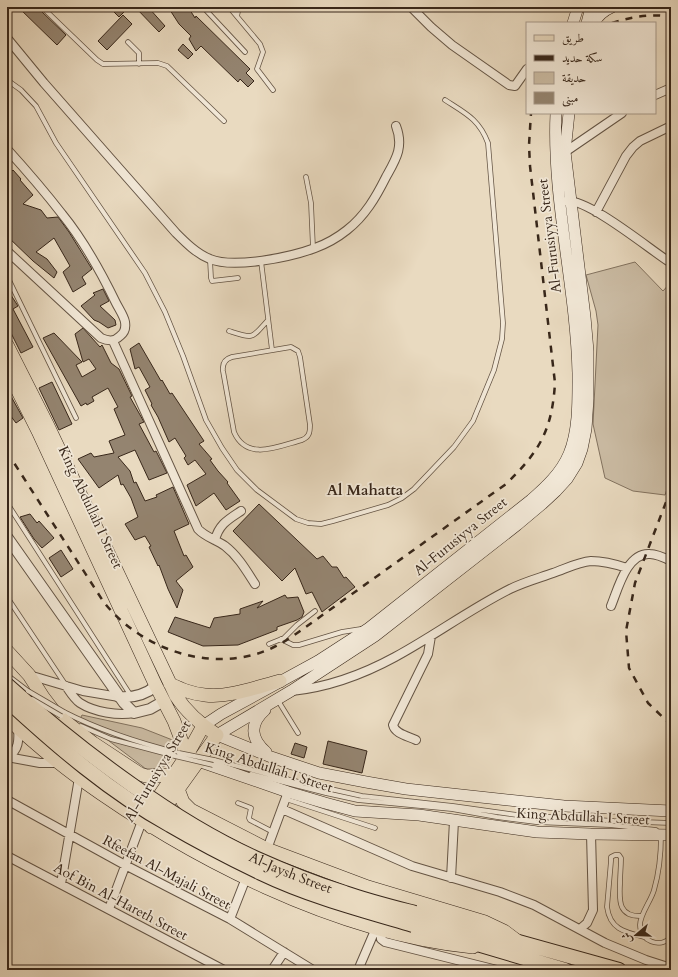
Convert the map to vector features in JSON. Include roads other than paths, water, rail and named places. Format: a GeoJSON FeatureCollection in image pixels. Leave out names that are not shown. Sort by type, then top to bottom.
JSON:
{"type":"FeatureCollection","features":[{"type":"Feature","properties":{"kind":"highway","name":"Al-Jaysh Street"},"geometry":{"type":"LineString","coordinates":[[7,685],[39,714],[91,756],[160,805],[203,832],[254,857],[298,876],[488,948],[565,970]]}},
{"type":"Feature","properties":{"kind":"highway","name":"Al-Jaysh Street"},"geometry":{"type":"LineString","coordinates":[[7,700],[84,767],[126,797],[169,825],[262,874],[326,899],[517,941],[619,970]]}},
{"type":"Feature","properties":{"kind":"main road"},"geometry":{"type":"LineString","coordinates":[[573,22],[578,7]]}},
{"type":"Feature","properties":{"kind":"main road"},"geometry":{"type":"LineString","coordinates":[[587,22],[591,7]]}},
{"type":"Feature","properties":{"kind":"main road"},"geometry":{"type":"LineString","coordinates":[[595,22],[601,12],[612,7]]}},
{"type":"Feature","properties":{"kind":"main road","name":"Al-Furusiyya Street"},"geometry":{"type":"LineString","coordinates":[[147,824],[178,789],[199,762],[217,735],[291,691],[375,636],[517,525],[556,491],[567,479],[577,463],[582,449],[586,429],[588,399],[588,351],[585,317],[556,158],[556,114]]}},
{"type":"Feature","properties":{"kind":"main road","name":"Al-Furusiyya Street"},"geometry":{"type":"LineString","coordinates":[[147,824],[173,775],[181,754],[203,726],[220,714],[318,661],[369,628],[535,496],[554,478],[569,454],[573,441],[576,420],[578,388],[577,343],[565,202],[565,152],[569,114]]}},
{"type":"Feature","properties":{"kind":"main road","name":"King Abdullah I Street"},"geometry":{"type":"LineString","coordinates":[[7,345],[48,426],[170,684],[182,705],[203,726],[217,735],[271,757],[319,773],[406,788],[564,806],[671,811]]}},
{"type":"Feature","properties":{"kind":"main road","name":"King Abdullah I Street"},"geometry":{"type":"LineString","coordinates":[[7,369],[38,431],[156,686],[174,721],[181,754],[287,795],[355,811],[419,815],[537,832],[666,835]]}},
{"type":"Feature","properties":{"kind":"main road"},"geometry":{"type":"LineString","coordinates":[[7,651],[29,675],[56,714],[93,742],[140,774],[146,776],[173,775]]}},
{"type":"Feature","properties":{"kind":"main road"},"geometry":{"type":"LineString","coordinates":[[170,684],[191,693],[218,696],[280,681]]}},
{"type":"Feature","properties":{"kind":"main road"},"geometry":{"type":"LineString","coordinates":[[271,757],[258,743],[255,737],[254,726],[262,712],[277,699]]}},
{"type":"Feature","properties":{"kind":"main road"},"geometry":{"type":"LineString","coordinates":[[7,718],[59,763],[147,824],[246,878],[312,907],[378,928],[417,945],[488,948]]}},
{"type":"Feature","properties":{"kind":"main road"},"geometry":{"type":"LineString","coordinates":[[178,789],[184,802],[191,810],[267,849],[368,888],[485,922],[504,931],[517,941]]}},
{"type":"Feature","properties":{"kind":"street"},"geometry":{"type":"LineString","coordinates":[[411,7],[431,27],[452,44],[509,86],[515,86],[526,70]]}},
{"type":"Feature","properties":{"kind":"street"},"geometry":{"type":"LineString","coordinates":[[7,38],[44,83],[176,233],[192,248],[210,260],[235,263],[261,260],[313,249],[336,238],[346,231],[372,204],[398,153],[400,139],[396,126]]}},
{"type":"Feature","properties":{"kind":"street"},"geometry":{"type":"LineString","coordinates":[[656,95],[671,88]]}},
{"type":"Feature","properties":{"kind":"street"},"geometry":{"type":"LineString","coordinates":[[565,152],[621,114]]}},
{"type":"Feature","properties":{"kind":"street"},"geometry":{"type":"LineString","coordinates":[[596,212],[626,156],[633,147],[640,141],[671,126]]}},
{"type":"Feature","properties":{"kind":"street"},"geometry":{"type":"LineString","coordinates":[[7,149],[77,234],[108,287],[125,322],[123,334],[112,341],[101,338],[7,251]]}},
{"type":"Feature","properties":{"kind":"street"},"geometry":{"type":"LineString","coordinates":[[565,202],[596,212],[668,261]]}},
{"type":"Feature","properties":{"kind":"street"},"geometry":{"type":"LineString","coordinates":[[112,341],[198,529],[201,533],[215,540],[235,554],[255,584]]}},
{"type":"Feature","properties":{"kind":"street"},"geometry":{"type":"LineString","coordinates":[[215,540],[217,532],[224,522],[241,511]]}},
{"type":"Feature","properties":{"kind":"street"},"geometry":{"type":"LineString","coordinates":[[7,537],[119,697],[134,713]]}},
{"type":"Feature","properties":{"kind":"street"},"geometry":{"type":"LineString","coordinates":[[611,606],[627,568],[641,555],[657,555],[671,561]]}},
{"type":"Feature","properties":{"kind":"street"},"geometry":{"type":"LineString","coordinates":[[291,691],[313,689],[330,685],[364,673],[396,657],[510,589],[580,564],[599,561],[627,568]]}},
{"type":"Feature","properties":{"kind":"street"},"geometry":{"type":"LineString","coordinates":[[416,740],[397,731],[393,724],[428,654],[431,636]]}},
{"type":"Feature","properties":{"kind":"street"},"geometry":{"type":"LineString","coordinates":[[97,664],[105,658]]}},
{"type":"Feature","properties":{"kind":"street"},"geometry":{"type":"LineString","coordinates":[[29,675],[92,693],[119,697],[131,697],[145,693],[156,686]]}},
{"type":"Feature","properties":{"kind":"street"},"geometry":{"type":"LineString","coordinates":[[66,686],[75,699],[85,706],[112,714],[134,713],[150,709],[164,701]]}},
{"type":"Feature","properties":{"kind":"street"},"geometry":{"type":"LineString","coordinates":[[7,757],[14,752],[18,745],[18,728]]}},
{"type":"Feature","properties":{"kind":"street"},"geometry":{"type":"LineString","coordinates":[[7,757],[40,763],[59,763]]}},
{"type":"Feature","properties":{"kind":"street"},"geometry":{"type":"LineString","coordinates":[[61,884],[79,778]]}},
{"type":"Feature","properties":{"kind":"street"},"geometry":{"type":"LineString","coordinates":[[267,849],[287,795]]}},
{"type":"Feature","properties":{"kind":"street","name":"Rfeefan Al-Majali Street"},"geometry":{"type":"LineString","coordinates":[[7,800],[125,865],[230,919],[313,970]]}},
{"type":"Feature","properties":{"kind":"street"},"geometry":{"type":"LineString","coordinates":[[282,809],[412,866],[500,892],[534,905],[618,949],[671,968]]}},
{"type":"Feature","properties":{"kind":"street"},"geometry":{"type":"LineString","coordinates":[[451,878],[454,820]]}},
{"type":"Feature","properties":{"kind":"street","name":"Al-Furusiyya Street"},"geometry":{"type":"LineString","coordinates":[[109,909],[125,865],[147,824]]}},
{"type":"Feature","properties":{"kind":"street"},"geometry":{"type":"LineString","coordinates":[[580,929],[588,923],[593,910],[591,834]]}},
{"type":"Feature","properties":{"kind":"street","name":"Aof Bin Al-Hareth Street"},"geometry":{"type":"LineString","coordinates":[[7,856],[224,970]]}},
{"type":"Feature","properties":{"kind":"street"},"geometry":{"type":"LineString","coordinates":[[230,919],[246,878]]}},
{"type":"Feature","properties":{"kind":"street"},"geometry":{"type":"LineString","coordinates":[[358,970],[378,928]]}},
{"type":"Feature","properties":{"kind":"street"},"geometry":{"type":"LineString","coordinates":[[417,945],[497,970]]}},
{"type":"Feature","properties":{"kind":"street"},"geometry":{"type":"LineString","coordinates":[[272,970],[284,952]]}},
{"type":"Feature","properties":{"kind":"lane"},"geometry":{"type":"LineString","coordinates":[[42,7],[100,63],[106,65],[158,63],[168,66],[224,121]]}},
{"type":"Feature","properties":{"kind":"lane"},"geometry":{"type":"LineString","coordinates":[[203,7],[245,52]]}},
{"type":"Feature","properties":{"kind":"lane"},"geometry":{"type":"LineString","coordinates":[[229,7],[260,44],[263,52],[257,69],[273,90]]}},
{"type":"Feature","properties":{"kind":"lane"},"geometry":{"type":"LineString","coordinates":[[236,16],[239,7]]}},
{"type":"Feature","properties":{"kind":"lane"},"geometry":{"type":"LineString","coordinates":[[128,42],[139,53],[139,64]]}},
{"type":"Feature","properties":{"kind":"lane"},"geometry":{"type":"LineString","coordinates":[[7,80],[22,90],[36,106],[56,143],[145,273],[165,312],[183,356],[206,420],[222,448],[242,475],[262,494],[296,519],[308,523],[321,524],[388,505],[402,498],[414,489],[425,479],[464,434],[477,411],[494,370],[502,339],[503,323],[488,143],[484,132],[477,123],[445,100]]}},
{"type":"Feature","properties":{"kind":"lane"},"geometry":{"type":"LineString","coordinates":[[306,177],[311,203],[313,249]]}},
{"type":"Feature","properties":{"kind":"lane"},"geometry":{"type":"LineString","coordinates":[[210,260],[212,281],[238,278]]}},
{"type":"Feature","properties":{"kind":"lane"},"geometry":{"type":"LineString","coordinates":[[261,260],[272,350]]}},
{"type":"Feature","properties":{"kind":"lane"},"geometry":{"type":"LineString","coordinates":[[7,276],[76,418]]}},
{"type":"Feature","properties":{"kind":"lane"},"geometry":{"type":"LineString","coordinates":[[229,331],[252,337],[268,320]]}},
{"type":"Feature","properties":{"kind":"lane"},"geometry":{"type":"LineString","coordinates":[[291,347],[300,354],[310,430],[306,438],[302,440],[262,450],[248,448],[237,438],[234,432],[223,364],[225,360],[232,357],[272,350],[291,347]]}},
{"type":"Feature","properties":{"kind":"lane"},"geometry":{"type":"LineString","coordinates":[[7,503],[131,697]]}},
{"type":"Feature","properties":{"kind":"lane"},"geometry":{"type":"LineString","coordinates":[[7,598],[66,686]]}},
{"type":"Feature","properties":{"kind":"lane"},"geometry":{"type":"LineString","coordinates":[[269,644],[281,640],[288,635],[297,625],[315,611]]}},
{"type":"Feature","properties":{"kind":"lane"},"geometry":{"type":"LineString","coordinates":[[281,640],[293,645],[299,645],[342,632],[369,628]]}},
{"type":"Feature","properties":{"kind":"lane"},"geometry":{"type":"LineString","coordinates":[[7,675],[62,714]]}},
{"type":"Feature","properties":{"kind":"lane"},"geometry":{"type":"LineString","coordinates":[[7,681],[23,693],[62,714],[121,737],[181,754],[362,796],[537,816],[671,823]]}},
{"type":"Feature","properties":{"kind":"lane"},"geometry":{"type":"LineString","coordinates":[[277,699],[298,733]]}},
{"type":"Feature","properties":{"kind":"lane"},"geometry":{"type":"LineString","coordinates":[[214,762],[358,800],[435,807],[536,822],[651,828],[656,830],[666,835],[661,848],[654,889],[642,916],[640,927],[644,937]]}},
{"type":"Feature","properties":{"kind":"lane"},"geometry":{"type":"LineString","coordinates":[[287,795],[375,828]]}},
{"type":"Feature","properties":{"kind":"lane"},"geometry":{"type":"LineString","coordinates":[[238,803],[251,808],[250,820],[273,832]]}},
{"type":"Feature","properties":{"kind":"lane"},"geometry":{"type":"LineString","coordinates":[[642,916],[628,914],[621,906],[619,896],[621,858],[619,855],[615,855],[611,857],[607,907],[613,923],[628,933],[644,937],[653,942],[664,942],[671,937]]}},
{"type":"Feature","properties":{"kind":"railway"},"geometry":{"type":"LineString","coordinates":[[616,22],[641,16],[656,15],[671,17]]}},
{"type":"Feature","properties":{"kind":"railway"},"geometry":{"type":"LineString","coordinates":[[7,452],[103,601],[118,618],[135,632],[176,652],[198,657],[221,659],[243,657],[265,651],[288,639],[506,484],[528,461],[542,439],[551,414],[555,383],[530,166],[529,145],[531,114]]}},
{"type":"Feature","properties":{"kind":"railway"},"geometry":{"type":"LineString","coordinates":[[671,339],[671,345]]}},
{"type":"Feature","properties":{"kind":"railway"},"geometry":{"type":"LineString","coordinates":[[671,489],[635,583],[626,631],[629,668],[648,703],[671,725]]}},
{"type":"Feature","properties":{"kind":"district","name":"Al Mahatta"},"geometry":{"type":"Point","coordinates":[365,490]}}]}
